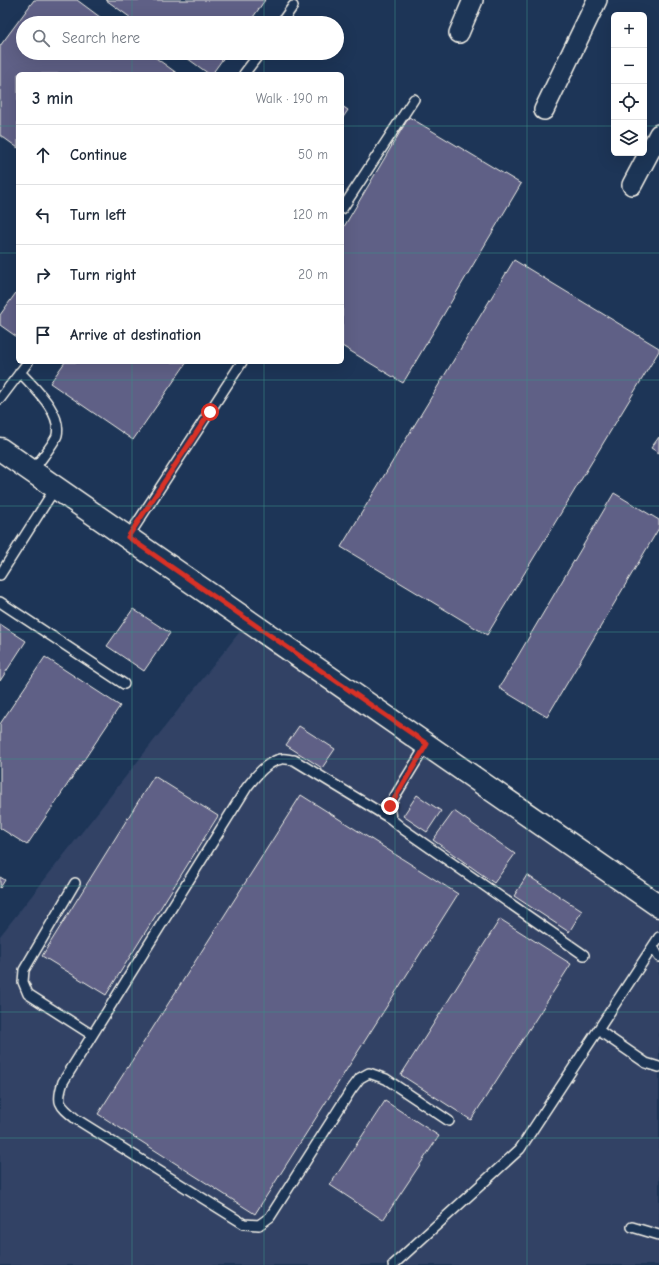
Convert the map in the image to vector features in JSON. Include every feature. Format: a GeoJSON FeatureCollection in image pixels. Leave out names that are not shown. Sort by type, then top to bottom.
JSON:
{"type":"FeatureCollection","features":[{"type":"Feature","properties":{"kind":"street"},"geometry":{"type":"LineString","coordinates":[[459,33],[473,0]]}},
{"type":"Feature","properties":{"kind":"street"},"geometry":{"type":"LineString","coordinates":[[544,110],[597,0]]}},
{"type":"Feature","properties":{"kind":"street"},"geometry":{"type":"LineString","coordinates":[[632,185],[659,134]]}},
{"type":"Feature","properties":{"kind":"street"},"geometry":{"type":"LineString","coordinates":[[0,449],[659,906]]}},
{"type":"Feature","properties":{"kind":"lane"},"geometry":{"type":"LineString","coordinates":[[286,16],[293,6]]}},
{"type":"Feature","properties":{"kind":"lane"},"geometry":{"type":"LineString","coordinates":[[246,72],[255,60]]}},
{"type":"Feature","properties":{"kind":"lane"},"geometry":{"type":"LineString","coordinates":[[344,206],[414,99]]}},
{"type":"Feature","properties":{"kind":"lane"},"geometry":{"type":"LineString","coordinates":[[0,399],[26,364]]}},
{"type":"Feature","properties":{"kind":"lane"},"geometry":{"type":"LineString","coordinates":[[128,537],[241,364]]}},
{"type":"Feature","properties":{"kind":"lane"},"geometry":{"type":"LineString","coordinates":[[20,372],[47,402],[56,418],[57,435],[33,471]]}},
{"type":"Feature","properties":{"kind":"lane"},"geometry":{"type":"LineString","coordinates":[[0,575],[56,487]]}},
{"type":"Feature","properties":{"kind":"lane"},"geometry":{"type":"LineString","coordinates":[[0,602],[124,684]]}},
{"type":"Feature","properties":{"kind":"lane"},"geometry":{"type":"LineString","coordinates":[[391,819],[390,806],[427,744]]}},
{"type":"Feature","properties":{"kind":"lane"},"geometry":{"type":"LineString","coordinates":[[449,1121],[386,1079],[369,1073],[360,1078],[351,1090],[270,1217],[259,1225],[244,1224],[76,1119],[62,1107],[59,1096],[63,1082],[247,787],[258,773],[269,764],[281,759],[294,760],[391,819],[409,834],[584,955]]}},
{"type":"Feature","properties":{"kind":"lane"},"geometry":{"type":"LineString","coordinates":[[75,883],[24,970],[23,982],[28,994],[92,1035]]}},
{"type":"Feature","properties":{"kind":"lane"},"geometry":{"type":"LineString","coordinates":[[393,1265],[520,1149],[659,937]]}},
{"type":"Feature","properties":{"kind":"lane"},"geometry":{"type":"LineString","coordinates":[[653,947],[659,957]]}},
{"type":"Feature","properties":{"kind":"lane"},"geometry":{"type":"LineString","coordinates":[[598,1030],[646,1063],[659,1067]]}},
{"type":"Feature","properties":{"kind":"lane"},"geometry":{"type":"LineString","coordinates":[[632,1227],[659,1235]]}},
{"type":"Feature","properties":{"kind":"shaded area"},"geometry":{"type":"Polygon","coordinates":[[[249,620],[659,904],[659,1265],[0,1265],[0,936],[249,620]]]}},
{"type":"Feature","properties":{"kind":"building"},"geometry":{"type":"Polygon","coordinates":[[[34,0],[77,0],[99,16],[22,16],[34,0]]]}},
{"type":"Feature","properties":{"kind":"building"},"geometry":{"type":"Polygon","coordinates":[[[106,0],[265,0],[254,16],[128,16],[106,0]]]}},
{"type":"Feature","properties":{"kind":"building"},"geometry":{"type":"Polygon","coordinates":[[[16,24],[16,60],[159,60],[175,72],[16,72],[16,147],[0,135],[0,46],[16,24]]]}},
{"type":"Feature","properties":{"kind":"building"},"geometry":{"type":"Polygon","coordinates":[[[190,60],[222,60],[213,72],[206,72],[190,60]]]}},
{"type":"Feature","properties":{"kind":"building"},"geometry":{"type":"Polygon","coordinates":[[[344,107],[348,110],[344,116],[344,107]]]}},
{"type":"Feature","properties":{"kind":"building"},"geometry":{"type":"Polygon","coordinates":[[[409,117],[521,184],[403,383],[344,347],[344,227],[409,117]]]}},
{"type":"Feature","properties":{"kind":"building"},"geometry":{"type":"Polygon","coordinates":[[[514,260],[659,348],[659,351],[487,635],[341,547],[514,260]]]}},
{"type":"Feature","properties":{"kind":"building"},"geometry":{"type":"Polygon","coordinates":[[[16,293],[16,336],[0,325],[0,315],[16,293]]]}},
{"type":"Feature","properties":{"kind":"building"},"geometry":{"type":"Polygon","coordinates":[[[64,364],[186,364],[133,440],[50,383],[64,364]]]}},
{"type":"Feature","properties":{"kind":"building"},"geometry":{"type":"Polygon","coordinates":[[[659,437],[659,453],[651,448],[659,437]]]}},
{"type":"Feature","properties":{"kind":"building"},"geometry":{"type":"Polygon","coordinates":[[[614,493],[659,520],[659,528],[547,717],[499,688],[614,493]]]}},
{"type":"Feature","properties":{"kind":"building"},"geometry":{"type":"Polygon","coordinates":[[[133,609],[170,633],[144,671],[107,646],[133,609]]]}},
{"type":"Feature","properties":{"kind":"building"},"geometry":{"type":"Polygon","coordinates":[[[0,624],[26,641],[0,681],[0,624]]]}},
{"type":"Feature","properties":{"kind":"building"},"geometry":{"type":"Polygon","coordinates":[[[45,657],[120,706],[27,845],[0,828],[0,724],[45,657]]]}},
{"type":"Feature","properties":{"kind":"building"},"geometry":{"type":"Polygon","coordinates":[[[299,726],[335,749],[322,768],[286,745],[299,726]]]}},
{"type":"Feature","properties":{"kind":"building"},"geometry":{"type":"Polygon","coordinates":[[[154,776],[218,816],[106,995],[42,956],[154,776]]]}},
{"type":"Feature","properties":{"kind":"building"},"geometry":{"type":"Polygon","coordinates":[[[301,795],[458,894],[255,1214],[98,1114],[301,795]]]}},
{"type":"Feature","properties":{"kind":"building"},"geometry":{"type":"Polygon","coordinates":[[[417,795],[441,811],[427,832],[403,816],[417,795]]]}},
{"type":"Feature","properties":{"kind":"building"},"geometry":{"type":"Polygon","coordinates":[[[454,811],[515,854],[494,883],[433,840],[454,811]]]}},
{"type":"Feature","properties":{"kind":"building"},"geometry":{"type":"Polygon","coordinates":[[[527,875],[582,911],[569,932],[514,896],[527,875]]]}},
{"type":"Feature","properties":{"kind":"building"},"geometry":{"type":"Polygon","coordinates":[[[0,877],[5,880],[0,888],[0,877]]]}},
{"type":"Feature","properties":{"kind":"building"},"geometry":{"type":"Polygon","coordinates":[[[500,919],[571,964],[471,1120],[401,1075],[500,919]]]}},
{"type":"Feature","properties":{"kind":"building"},"geometry":{"type":"Polygon","coordinates":[[[385,1101],[439,1136],[383,1220],[330,1185],[385,1101]]]}},
{"type":"Feature","properties":{"kind":"route"},"geometry":{"type":"LineString","coordinates":[[210,412],[128,537],[427,744],[390,806]]}}]}
